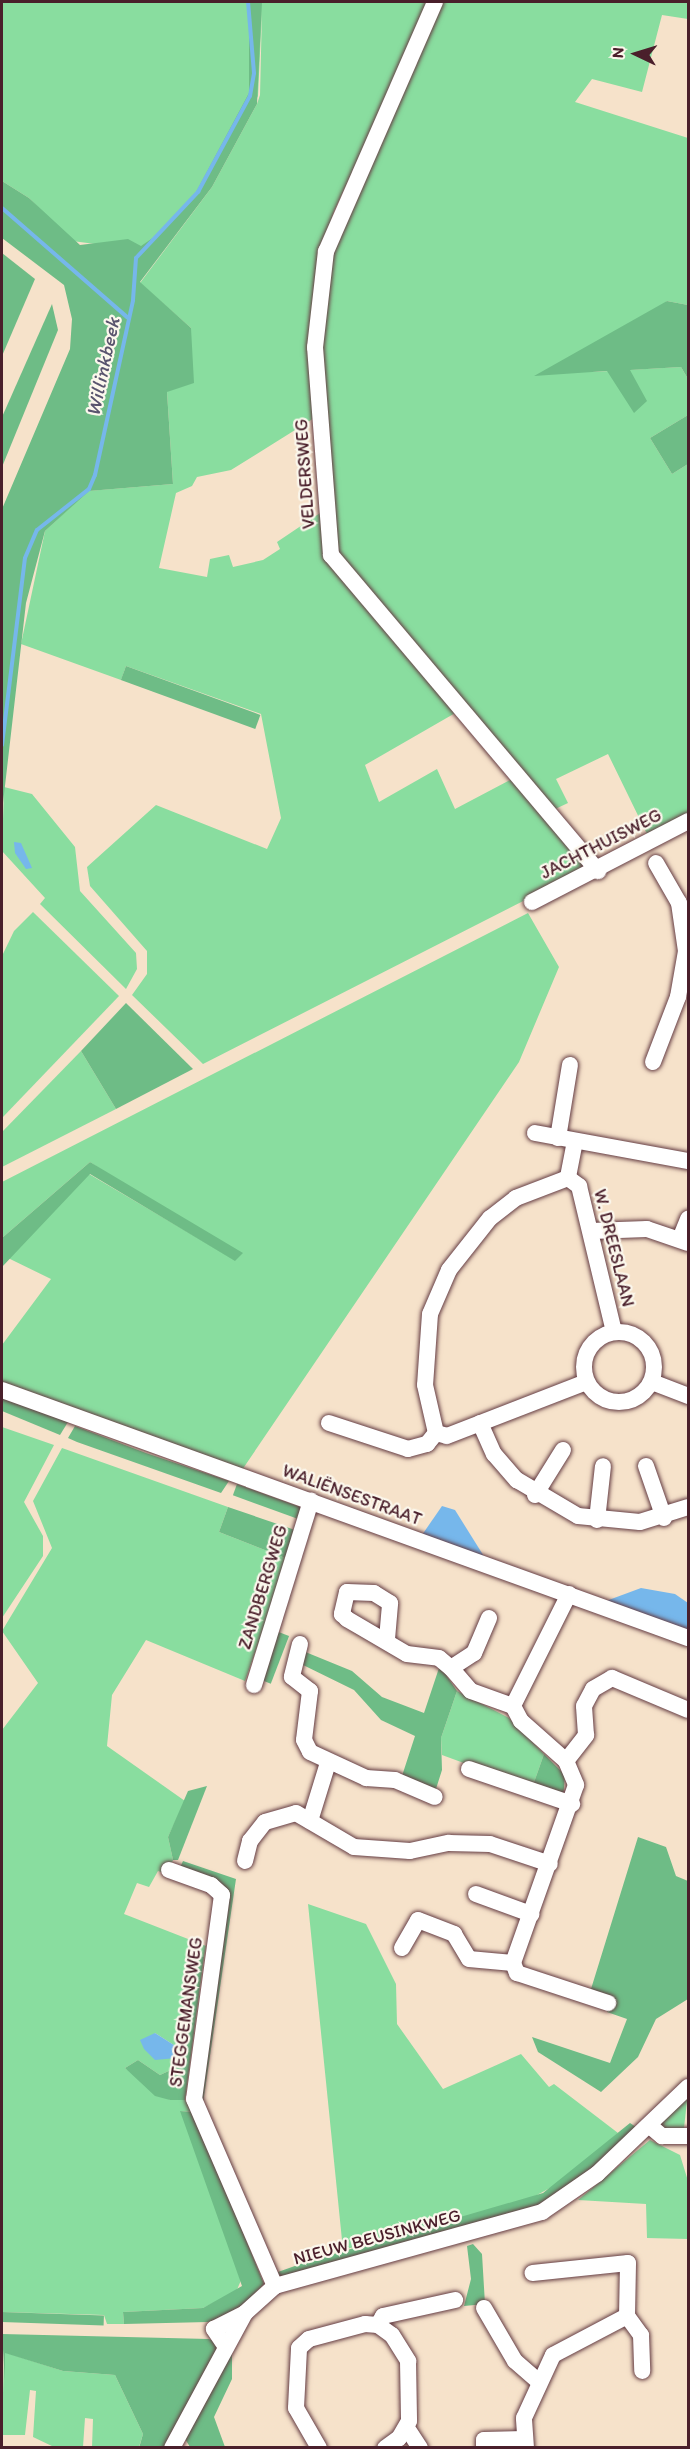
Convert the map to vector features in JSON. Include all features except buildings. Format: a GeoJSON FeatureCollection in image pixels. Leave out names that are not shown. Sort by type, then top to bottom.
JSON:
{"type":"FeatureCollection","features":[{"type":"Feature","properties":{"kind":"street","name":"VELDERSWEG"},"geometry":{"type":"LineString","coordinates":[[435,2],[326,251],[315,347],[331,555],[598,871]]}},
{"type":"Feature","properties":{"kind":"street","name":"JACHTHUISWEG"},"geometry":{"type":"LineString","coordinates":[[532,902],[598,871],[688,821]]}},
{"type":"Feature","properties":{"kind":"street"},"geometry":{"type":"LineString","coordinates":[[653,1062],[678,997],[687,952],[684,899],[656,863]]}},
{"type":"Feature","properties":{"kind":"street"},"geometry":{"type":"LineString","coordinates":[[558,1138],[570,1065]]}},
{"type":"Feature","properties":{"kind":"street"},"geometry":{"type":"LineString","coordinates":[[535,1133],[688,1161]]}},
{"type":"Feature","properties":{"kind":"street","name":"W. DREESLAAN"},"geometry":{"type":"LineString","coordinates":[[568,1178],[575,1141]]}},
{"type":"Feature","properties":{"kind":"street","name":"W. DREESLAAN"},"geometry":{"type":"LineString","coordinates":[[568,1178],[579,1186],[614,1332]]}},
{"type":"Feature","properties":{"kind":"street","name":"W. DREESLAAN"},"geometry":{"type":"LineString","coordinates":[[436,1433],[424,1353],[430,1314],[449,1270],[490,1218],[516,1198],[568,1178]]}},
{"type":"Feature","properties":{"kind":"street"},"geometry":{"type":"LineString","coordinates":[[591,1231],[646,1229],[684,1241],[688,1219]]}},
{"type":"Feature","properties":{"kind":"street"},"geometry":{"type":"LineString","coordinates":[[614,1332],[643,1340],[652,1352],[652,1382],[633,1401],[619,1403],[606,1401],[586,1382],[588,1350],[614,1332]]}},
{"type":"Feature","properties":{"kind":"street"},"geometry":{"type":"LineString","coordinates":[[329,1423],[408,1449],[427,1444],[436,1433],[447,1436],[586,1382]]}},
{"type":"Feature","properties":{"kind":"street"},"geometry":{"type":"LineString","coordinates":[[652,1382],[688,1396]]}},
{"type":"Feature","properties":{"kind":"street","name":"WALIËNSESTRAAT"},"geometry":{"type":"LineString","coordinates":[[2,1390],[688,1638]]}},
{"type":"Feature","properties":{"kind":"street"},"geometry":{"type":"LineString","coordinates":[[480,1423],[494,1454],[535,1495],[597,1520],[664,1518],[688,1507]]}},
{"type":"Feature","properties":{"kind":"street"},"geometry":{"type":"LineString","coordinates":[[535,1495],[563,1450]]}},
{"type":"Feature","properties":{"kind":"street"},"geometry":{"type":"LineString","coordinates":[[597,1520],[603,1466]]}},
{"type":"Feature","properties":{"kind":"street"},"geometry":{"type":"LineString","coordinates":[[646,1466],[664,1518]]}},
{"type":"Feature","properties":{"kind":"street","name":"ZANDBERGWEG"},"geometry":{"type":"LineString","coordinates":[[254,1684],[311,1501]]}},
{"type":"Feature","properties":{"kind":"street"},"geometry":{"type":"LineString","coordinates":[[513,1706],[569,1594]]}},
{"type":"Feature","properties":{"kind":"street"},"geometry":{"type":"LineString","coordinates":[[451,1668],[474,1653],[489,1618]]}},
{"type":"Feature","properties":{"kind":"street"},"geometry":{"type":"LineString","coordinates":[[387,1640],[407,1654],[439,1658],[471,1691],[513,1706],[521,1721],[566,1761],[576,1785],[572,1804],[513,1963],[517,1973],[608,2003]]}},
{"type":"Feature","properties":{"kind":"street"},"geometry":{"type":"LineString","coordinates":[[300,1644],[292,1677],[310,1691],[304,1740],[315,1757],[435,1797]]}},
{"type":"Feature","properties":{"kind":"street"},"geometry":{"type":"LineString","coordinates":[[566,1761],[586,1735],[584,1706],[593,1689],[612,1678],[688,1710]]}},
{"type":"Feature","properties":{"kind":"street"},"geometry":{"type":"LineString","coordinates":[[310,1821],[328,1763]]}},
{"type":"Feature","properties":{"kind":"street"},"geometry":{"type":"LineString","coordinates":[[469,1769],[572,1804]]}},
{"type":"Feature","properties":{"kind":"street"},"geometry":{"type":"LineString","coordinates":[[245,1861],[250,1841],[265,1822],[296,1813],[354,1847],[410,1851],[449,1844],[490,1844],[550,1864]]}},
{"type":"Feature","properties":{"kind":"street","name":"STEGGEMANSWEG"},"geometry":{"type":"LineString","coordinates":[[169,1870],[211,1885],[222,1895],[195,2099],[275,2286]]}},
{"type":"Feature","properties":{"kind":"street"},"geometry":{"type":"LineString","coordinates":[[477,1894],[531,1914]]}},
{"type":"Feature","properties":{"kind":"street"},"geometry":{"type":"LineString","coordinates":[[402,1948],[418,1920],[454,1935],[469,1959],[513,1963]]}},
{"type":"Feature","properties":{"kind":"street","name":"NIEUW BEUSINKWEG"},"geometry":{"type":"LineString","coordinates":[[172,2448],[226,2347],[214,2329],[245,2313],[275,2286],[542,2212],[597,2174],[650,2126],[688,2087]]}},
{"type":"Feature","properties":{"kind":"street"},"geometry":{"type":"LineString","coordinates":[[650,2126],[662,2136],[688,2136]]}},
{"type":"Feature","properties":{"kind":"street"},"geometry":{"type":"LineString","coordinates":[[533,2273],[628,2263],[627,2316],[641,2335],[642,2371]]}},
{"type":"Feature","properties":{"kind":"street"},"geometry":{"type":"LineString","coordinates":[[378,2325],[383,2316],[455,2300]]}},
{"type":"Feature","properties":{"kind":"street"},"geometry":{"type":"LineString","coordinates":[[484,2308],[515,2361],[539,2382]]}},
{"type":"Feature","properties":{"kind":"street"},"geometry":{"type":"LineString","coordinates":[[484,2448],[484,2440],[525,2443],[524,2418],[539,2382],[565,2346],[627,2316]]}},
{"type":"Feature","properties":{"kind":"street"},"geometry":{"type":"LineString","coordinates":[[319,2448],[296,2408],[299,2348],[309,2338],[378,2325],[392,2335],[408,2361],[407,2428],[420,2448]]}},
{"type":"Feature","properties":{"kind":"street"},"geometry":{"type":"LineString","coordinates":[[386,2448],[407,2428]]}},
{"type":"Feature","properties":{"kind":"green space"},"geometry":{"type":"Polygon","coordinates":[[[2,2],[432,2],[334,211],[323,247],[319,415],[231,470],[197,477],[192,486],[176,493],[159,568],[207,577],[210,559],[229,555],[233,567],[263,560],[280,549],[277,542],[326,509],[327,537],[457,712],[365,765],[379,802],[437,769],[455,809],[514,778],[590,867],[203,1064],[132,995],[147,974],[147,951],[90,886],[87,867],[156,805],[267,849],[281,818],[261,714],[126,666],[121,680],[21,644],[45,531],[88,491],[173,484],[167,392],[191,328],[140,283],[212,187],[257,104],[260,95],[262,10],[258,96],[211,186],[140,264],[103,245],[72,241],[29,198],[2,181],[2,2]]]}},
{"type":"Feature","properties":{"kind":"green space"},"geometry":{"type":"Polygon","coordinates":[[[249,2],[262,2],[257,104],[212,187],[140,282],[191,328],[194,383],[167,392],[173,484],[89,491],[45,531],[26,603],[2,812],[2,509],[70,349],[72,319],[64,285],[2,238],[2,181],[29,198],[80,245],[128,239],[141,246],[163,231],[195,194],[249,93],[249,2]]]}},
{"type":"Feature","properties":{"kind":"green space"},"geometry":{"type":"Polygon","coordinates":[[[441,2],[688,2],[688,19],[662,15],[642,92],[592,79],[575,102],[688,138],[688,305],[667,301],[592,372],[681,367],[688,379],[688,415],[650,438],[672,474],[688,464],[688,818],[649,838],[608,754],[556,779],[568,803],[551,811],[337,551],[318,333],[330,256],[441,2]]]}},
{"type":"Feature","properties":{"kind":"green space"},"geometry":{"type":"Polygon","coordinates":[[[2,253],[35,279],[2,356],[2,253]]]}},
{"type":"Feature","properties":{"kind":"green space"},"geometry":{"type":"Polygon","coordinates":[[[667,301],[688,305],[688,379],[681,367],[630,370],[647,401],[634,413],[607,371],[534,376],[667,301]]]}},
{"type":"Feature","properties":{"kind":"green space"},"geometry":{"type":"Polygon","coordinates":[[[52,304],[58,330],[2,467],[2,417],[52,304]]]}},
{"type":"Feature","properties":{"kind":"green space"},"geometry":{"type":"Polygon","coordinates":[[[688,415],[688,464],[672,474],[650,438],[688,415]]]}},
{"type":"Feature","properties":{"kind":"green space"},"geometry":{"type":"Polygon","coordinates":[[[126,666],[260,715],[255,729],[121,680],[126,666]]]}},
{"type":"Feature","properties":{"kind":"green space"},"geometry":{"type":"Polygon","coordinates":[[[4,787],[32,794],[75,847],[80,891],[136,953],[137,969],[126,989],[40,904],[45,898],[2,851],[4,787]]]}},
{"type":"Feature","properties":{"kind":"green space"},"geometry":{"type":"Polygon","coordinates":[[[33,912],[119,996],[2,1118],[2,956],[14,931],[33,912]]]}},
{"type":"Feature","properties":{"kind":"green space"},"geometry":{"type":"Polygon","coordinates":[[[528,913],[559,967],[519,1062],[242,1470],[2,1384],[2,1345],[51,1279],[8,1258],[89,1174],[235,1260],[90,1162],[2,1238],[2,1182],[528,913]]]}},
{"type":"Feature","properties":{"kind":"green space"},"geometry":{"type":"Polygon","coordinates":[[[126,1003],[193,1069],[116,1109],[81,1051],[126,1003]]]}},
{"type":"Feature","properties":{"kind":"green space"},"geometry":{"type":"Polygon","coordinates":[[[81,1051],[116,1109],[2,1167],[2,1132],[81,1051]]]}},
{"type":"Feature","properties":{"kind":"green space"},"geometry":{"type":"Polygon","coordinates":[[[90,1162],[243,1253],[235,1261],[90,1174],[2,1267],[2,1238],[90,1162]]]}},
{"type":"Feature","properties":{"kind":"green space"},"geometry":{"type":"Polygon","coordinates":[[[2,1397],[68,1422],[60,1435],[2,1411],[2,1397]]]}},
{"type":"Feature","properties":{"kind":"green space"},"geometry":{"type":"Polygon","coordinates":[[[75,1426],[229,1481],[221,1493],[77,1442],[68,1438],[75,1426]]]}},
{"type":"Feature","properties":{"kind":"green space"},"geometry":{"type":"Polygon","coordinates":[[[2,1427],[54,1445],[24,1502],[43,1536],[43,1556],[2,1618],[2,1427]]]}},
{"type":"Feature","properties":{"kind":"green space"},"geometry":{"type":"Polygon","coordinates":[[[62,1448],[228,1507],[219,1532],[288,1559],[245,1681],[146,1640],[112,1695],[107,1746],[185,1801],[168,1837],[173,1860],[167,1874],[158,1871],[149,1887],[137,1883],[124,1914],[206,1946],[204,1957],[192,1957],[177,2047],[155,2033],[144,2048],[153,2056],[176,2058],[173,2069],[160,2075],[138,2060],[125,2068],[170,2100],[185,2100],[194,2112],[181,2111],[242,2278],[236,2292],[203,2308],[123,2312],[124,2324],[107,2324],[104,2315],[2,2312],[2,1730],[38,1683],[2,1631],[52,1548],[33,1501],[62,1448]]]}},
{"type":"Feature","properties":{"kind":"green space"},"geometry":{"type":"Polygon","coordinates":[[[237,1484],[304,1508],[300,1520],[233,1495],[237,1484]]]}},
{"type":"Feature","properties":{"kind":"green space"},"geometry":{"type":"Polygon","coordinates":[[[228,1507],[295,1530],[288,1559],[219,1532],[228,1507]]]}},
{"type":"Feature","properties":{"kind":"green space"},"geometry":{"type":"Polygon","coordinates":[[[276,1631],[289,1636],[271,1684],[258,1679],[276,1631]]]}},
{"type":"Feature","properties":{"kind":"green space"},"geometry":{"type":"Polygon","coordinates":[[[303,1651],[352,1671],[382,1697],[424,1713],[439,1668],[444,1672],[457,1691],[441,1738],[442,1770],[435,1792],[401,1779],[415,1736],[381,1720],[354,1690],[299,1663],[303,1651]]]}},
{"type":"Feature","properties":{"kind":"green space"},"geometry":{"type":"Polygon","coordinates":[[[457,1691],[509,1718],[544,1754],[532,1788],[442,1755],[441,1738],[457,1691]]]}},
{"type":"Feature","properties":{"kind":"green space"},"geometry":{"type":"Polygon","coordinates":[[[544,1754],[565,1775],[563,1799],[532,1788],[544,1754]]]}},
{"type":"Feature","properties":{"kind":"green space"},"geometry":{"type":"Polygon","coordinates":[[[207,1786],[178,1860],[173,1860],[168,1837],[188,1791],[207,1786]]]}},
{"type":"Feature","properties":{"kind":"green space"},"geometry":{"type":"Polygon","coordinates":[[[638,1837],[666,1847],[676,1876],[688,1881],[688,1999],[656,2019],[638,2057],[601,2092],[538,2052],[532,2037],[610,2063],[627,2019],[607,2012],[613,1998],[591,1989],[638,1837]]]}},
{"type":"Feature","properties":{"kind":"green space"},"geometry":{"type":"Polygon","coordinates":[[[183,1861],[236,1879],[202,2110],[195,2094],[222,1896],[178,1872],[183,1861]]]}},
{"type":"Feature","properties":{"kind":"green space"},"geometry":{"type":"Polygon","coordinates":[[[308,1904],[366,1924],[396,1984],[397,2024],[443,2089],[521,2054],[549,2087],[554,2084],[618,2133],[559,2183],[526,2201],[343,2250],[308,1904]]]}},
{"type":"Feature","properties":{"kind":"green space"},"geometry":{"type":"Polygon","coordinates":[[[192,1956],[204,1957],[185,2100],[170,2100],[155,2096],[125,2068],[138,2060],[160,2075],[173,2069],[192,1956]]]}},
{"type":"Feature","properties":{"kind":"green space"},"geometry":{"type":"Polygon","coordinates":[[[688,2092],[684,2128],[665,2132],[660,2123],[688,2092]]]}},
{"type":"Feature","properties":{"kind":"green space"},"geometry":{"type":"Polygon","coordinates":[[[180,2111],[194,2112],[264,2284],[236,2313],[208,2322],[124,2324],[123,2312],[203,2308],[242,2286],[180,2111]]]}},
{"type":"Feature","properties":{"kind":"green space"},"geometry":{"type":"Polygon","coordinates":[[[630,2123],[636,2127],[594,2167],[534,2208],[282,2280],[278,2272],[543,2193],[630,2123]]]}},
{"type":"Feature","properties":{"kind":"green space"},"geometry":{"type":"Polygon","coordinates":[[[650,2140],[680,2155],[688,2181],[688,2239],[647,2238],[646,2204],[578,2200],[650,2140]]]}},
{"type":"Feature","properties":{"kind":"green space"},"geometry":{"type":"Polygon","coordinates":[[[473,2244],[482,2254],[485,2304],[464,2306],[471,2279],[467,2246],[473,2244]]]}},
{"type":"Feature","properties":{"kind":"green space"},"geometry":{"type":"Polygon","coordinates":[[[2,2312],[104,2316],[104,2326],[2,2322],[2,2312]]]}},
{"type":"Feature","properties":{"kind":"green space"},"geometry":{"type":"Polygon","coordinates":[[[2,2334],[209,2339],[221,2344],[164,2447],[139,2448],[143,2434],[115,2375],[63,2371],[5,2353],[5,2381],[2,2334]]]}},
{"type":"Feature","properties":{"kind":"green space"},"geometry":{"type":"Polygon","coordinates":[[[232,2346],[232,2379],[214,2417],[225,2447],[190,2447],[182,2434],[232,2346]]]}},
{"type":"Feature","properties":{"kind":"green space"},"geometry":{"type":"Polygon","coordinates":[[[4,2352],[63,2371],[115,2375],[143,2434],[139,2447],[92,2447],[93,2419],[85,2418],[83,2447],[54,2447],[33,2437],[36,2391],[30,2390],[25,2435],[2,2435],[4,2352]]]}},
{"type":"Feature","properties":{"kind":"water"},"geometry":{"type":"Polygon","coordinates":[[[14,842],[21,843],[32,868],[26,869],[15,853],[14,842]]]}},
{"type":"Feature","properties":{"kind":"water"},"geometry":{"type":"Polygon","coordinates":[[[442,1506],[455,1510],[485,1558],[422,1535],[442,1506]]]}},
{"type":"Feature","properties":{"kind":"water"},"geometry":{"type":"Polygon","coordinates":[[[641,1588],[675,1594],[688,1603],[688,1631],[606,1601],[641,1588]]]}},
{"type":"Feature","properties":{"kind":"water"},"geometry":{"type":"Polygon","coordinates":[[[155,2033],[177,2047],[176,2058],[155,2060],[144,2049],[140,2040],[155,2033]]]}},
{"type":"Feature","properties":{"kind":"waterway","name":"Willinkbeek"},"geometry":{"type":"LineString","coordinates":[[2,745],[25,558],[37,530],[89,489],[95,475],[133,300],[136,258],[198,192],[250,96],[254,73],[248,2]]}},
{"type":"Feature","properties":{"kind":"waterway"},"geometry":{"type":"LineString","coordinates":[[2,208],[127,317]]}}]}
